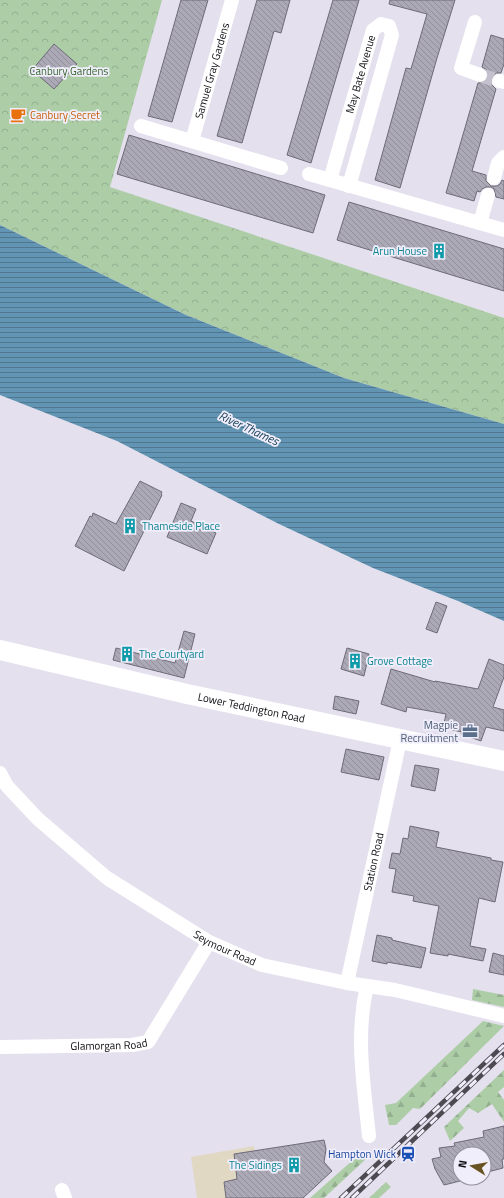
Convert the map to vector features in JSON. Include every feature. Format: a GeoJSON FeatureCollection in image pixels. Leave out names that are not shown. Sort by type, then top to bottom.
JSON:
{"type":"FeatureCollection","features":[{"type":"Feature","properties":{"kind":"street","name":"Samuel Gray Gardens"},"geometry":{"type":"LineString","coordinates":[[192,141],[232,0]]}},
{"type":"Feature","properties":{"kind":"street"},"geometry":{"type":"LineString","coordinates":[[475,22],[461,68],[480,75]]}},
{"type":"Feature","properties":{"kind":"street","name":"May Bate Avenue"},"geometry":{"type":"LineString","coordinates":[[330,180],[373,30],[381,24],[389,26],[392,35],[350,186]]}},
{"type":"Feature","properties":{"kind":"street"},"geometry":{"type":"LineString","coordinates":[[141,126],[281,168]]}},
{"type":"Feature","properties":{"kind":"street"},"geometry":{"type":"LineString","coordinates":[[494,178],[498,163],[504,157]]}},
{"type":"Feature","properties":{"kind":"street"},"geometry":{"type":"LineString","coordinates":[[309,174],[504,230]]}},
{"type":"Feature","properties":{"kind":"street"},"geometry":{"type":"LineString","coordinates":[[480,223],[488,195]]}},
{"type":"Feature","properties":{"kind":"street","name":"Lower Teddington Road"},"geometry":{"type":"LineString","coordinates":[[0,650],[187,694],[504,761]]}},
{"type":"Feature","properties":{"kind":"street","name":"Station Road"},"geometry":{"type":"LineString","coordinates":[[347,983],[400,740]]}},
{"type":"Feature","properties":{"kind":"street","name":"Seymour Road"},"geometry":{"type":"LineString","coordinates":[[0,773],[6,786],[38,820],[107,878],[209,942],[262,965],[347,983],[395,990],[504,1016]]}},
{"type":"Feature","properties":{"kind":"street","name":"Glamorgan Road"},"geometry":{"type":"LineString","coordinates":[[0,1047],[132,1045],[148,1042],[209,942]]}},
{"type":"Feature","properties":{"kind":"street"},"geometry":{"type":"LineString","coordinates":[[367,986],[363,1003],[360,1030],[369,1136]]}},
{"type":"Feature","properties":{"kind":"shaded area"},"geometry":{"type":"Polygon","coordinates":[[[254,1146],[265,1198],[197,1198],[191,1157],[254,1146]]]}},
{"type":"Feature","properties":{"kind":"green space","name":"Canbury Gardens"},"geometry":{"type":"Polygon","coordinates":[[[0,0],[162,0],[110,187],[504,318],[504,424],[344,378],[186,315],[0,225],[0,0]]]}},
{"type":"Feature","properties":{"kind":"green space"},"geometry":{"type":"Polygon","coordinates":[[[473,989],[504,995],[504,1007],[472,1000],[473,989]]]}},
{"type":"Feature","properties":{"kind":"green space"},"geometry":{"type":"Polygon","coordinates":[[[483,1021],[504,1026],[420,1109],[413,1108],[396,1125],[389,1125],[385,1105],[396,1103],[483,1021]]]}},
{"type":"Feature","properties":{"kind":"green space"},"geometry":{"type":"Polygon","coordinates":[[[504,1070],[504,1087],[498,1092],[504,1100],[504,1122],[492,1104],[478,1113],[469,1108],[458,1121],[464,1128],[450,1141],[444,1127],[504,1070]]]}},
{"type":"Feature","properties":{"kind":"green space"},"geometry":{"type":"Polygon","coordinates":[[[362,1152],[367,1158],[324,1198],[310,1198],[362,1152]]]}},
{"type":"Feature","properties":{"kind":"green space"},"geometry":{"type":"Polygon","coordinates":[[[386,1182],[391,1187],[379,1198],[369,1198],[386,1182]]]}},
{"type":"Feature","properties":{"kind":"water","name":"River Thames"},"geometry":{"type":"Polygon","coordinates":[[[0,225],[186,315],[344,378],[504,424],[504,621],[458,601],[373,568],[279,524],[117,441],[0,395],[0,225]]]}},
{"type":"Feature","properties":{"kind":"building"},"geometry":{"type":"Polygon","coordinates":[[[181,0],[208,0],[172,122],[148,116],[181,0]]]}},
{"type":"Feature","properties":{"kind":"building"},"geometry":{"type":"Polygon","coordinates":[[[257,0],[290,0],[281,33],[274,31],[242,143],[217,136],[257,0]]]}},
{"type":"Feature","properties":{"kind":"building"},"geometry":{"type":"Polygon","coordinates":[[[333,0],[359,0],[311,163],[287,155],[333,0]]]}},
{"type":"Feature","properties":{"kind":"building"},"geometry":{"type":"Polygon","coordinates":[[[390,0],[455,0],[400,188],[375,180],[406,68],[411,69],[427,14],[389,4],[390,0]]]}},
{"type":"Feature","properties":{"kind":"building"},"geometry":{"type":"Polygon","coordinates":[[[491,35],[504,39],[504,64],[501,73],[496,73],[491,79],[491,84],[496,89],[472,171],[486,175],[486,181],[491,186],[497,186],[502,180],[504,181],[504,199],[496,197],[494,189],[491,187],[486,187],[480,192],[477,191],[474,201],[446,193],[478,83],[485,82],[488,78],[487,70],[482,67],[491,35]]]}},
{"type":"Feature","properties":{"kind":"building"},"geometry":{"type":"Polygon","coordinates":[[[54,44],[77,64],[54,89],[32,70],[54,44]]]}},
{"type":"Feature","properties":{"kind":"building"},"geometry":{"type":"Polygon","coordinates":[[[129,135],[325,195],[313,233],[117,174],[129,135]]]}},
{"type":"Feature","properties":{"kind":"building"},"geometry":{"type":"Polygon","coordinates":[[[349,202],[504,249],[504,291],[337,240],[349,202]]]}},
{"type":"Feature","properties":{"kind":"building","name":"Thameside Place"},"geometry":{"type":"Polygon","coordinates":[[[140,481],[162,492],[162,495],[124,571],[75,546],[93,513],[116,524],[140,481]]]}},
{"type":"Feature","properties":{"kind":"building"},"geometry":{"type":"Polygon","coordinates":[[[181,503],[196,509],[191,521],[216,533],[207,554],[167,537],[181,503]]]}},
{"type":"Feature","properties":{"kind":"building"},"geometry":{"type":"Polygon","coordinates":[[[436,602],[447,606],[437,633],[426,629],[436,602]]]}},
{"type":"Feature","properties":{"kind":"building","name":"The Courtyard"},"geometry":{"type":"Polygon","coordinates":[[[184,631],[195,634],[184,678],[113,660],[116,648],[175,663],[184,631]]]}},
{"type":"Feature","properties":{"kind":"building","name":"Grove Cottage"},"geometry":{"type":"Polygon","coordinates":[[[347,648],[369,654],[364,676],[341,669],[347,648]]]}},
{"type":"Feature","properties":{"kind":"building"},"geometry":{"type":"Polygon","coordinates":[[[489,659],[504,665],[504,677],[493,707],[504,710],[504,731],[486,727],[481,741],[461,734],[462,732],[443,728],[446,714],[407,707],[406,712],[381,704],[391,669],[435,682],[478,689],[489,659]]]}},
{"type":"Feature","properties":{"kind":"building"},"geometry":{"type":"Polygon","coordinates":[[[335,696],[359,701],[356,714],[333,709],[335,696]]]}},
{"type":"Feature","properties":{"kind":"building"},"geometry":{"type":"Polygon","coordinates":[[[346,749],[384,757],[379,780],[341,772],[346,749]]]}},
{"type":"Feature","properties":{"kind":"building"},"geometry":{"type":"Polygon","coordinates":[[[415,765],[439,769],[435,791],[411,786],[415,765]]]}},
{"type":"Feature","properties":{"kind":"building"},"geometry":{"type":"Polygon","coordinates":[[[410,826],[439,832],[436,847],[491,858],[491,860],[503,862],[495,902],[479,898],[470,946],[486,949],[483,961],[448,954],[448,956],[430,953],[439,906],[413,901],[414,896],[392,892],[396,869],[389,868],[392,853],[400,854],[403,838],[408,839],[410,826]]]}},
{"type":"Feature","properties":{"kind":"building"},"geometry":{"type":"Polygon","coordinates":[[[377,935],[426,948],[421,968],[372,961],[377,935]]]}},
{"type":"Feature","properties":{"kind":"building"},"geometry":{"type":"Polygon","coordinates":[[[493,953],[504,956],[504,975],[489,972],[493,953]]]}},
{"type":"Feature","properties":{"kind":"building"},"geometry":{"type":"Polygon","coordinates":[[[504,1126],[504,1159],[502,1159],[503,1168],[492,1171],[492,1146],[455,1146],[454,1143],[484,1137],[483,1131],[504,1126]]]}},
{"type":"Feature","properties":{"kind":"building","name":"The Sidings"},"geometry":{"type":"Polygon","coordinates":[[[324,1140],[326,1149],[324,1162],[332,1171],[303,1198],[226,1198],[224,1182],[237,1179],[234,1154],[324,1140]]]}},
{"type":"Feature","properties":{"kind":"building"},"geometry":{"type":"Polygon","coordinates":[[[452,1146],[452,1183],[444,1185],[435,1169],[432,1159],[441,1157],[439,1148],[452,1146]]]}},
{"type":"Feature","properties":{"kind":"tunnel"},"geometry":{"type":"LineString","coordinates":[[480,75],[499,81]]}},
{"type":"Feature","properties":{"kind":"railway"},"geometry":{"type":"LineString","coordinates":[[341,1198],[504,1045]]}},
{"type":"Feature","properties":{"kind":"railway"},"geometry":{"type":"LineString","coordinates":[[352,1198],[504,1054]]}},
{"type":"Feature","properties":{"kind":"place","name":"Canbury Secret"},"geometry":{"type":"Point","coordinates":[18,115]}},
{"type":"Feature","properties":{"kind":"place","name":"Arun House"},"geometry":{"type":"Point","coordinates":[439,251]}},
{"type":"Feature","properties":{"kind":"place","name":"Thameside Place"},"geometry":{"type":"Point","coordinates":[130,526]}},
{"type":"Feature","properties":{"kind":"place","name":"The Courtyard"},"geometry":{"type":"Point","coordinates":[127,654]}},
{"type":"Feature","properties":{"kind":"place","name":"Grove Cottage"},"geometry":{"type":"Point","coordinates":[355,661]}},
{"type":"Feature","properties":{"kind":"place","name":"Magpie Recruitment"},"geometry":{"type":"Point","coordinates":[470,731]}},
{"type":"Feature","properties":{"kind":"place","name":"Hampton Wick"},"geometry":{"type":"Point","coordinates":[408,1154]}},
{"type":"Feature","properties":{"kind":"place","name":"The Sidings"},"geometry":{"type":"Point","coordinates":[294,1165]}}]}
